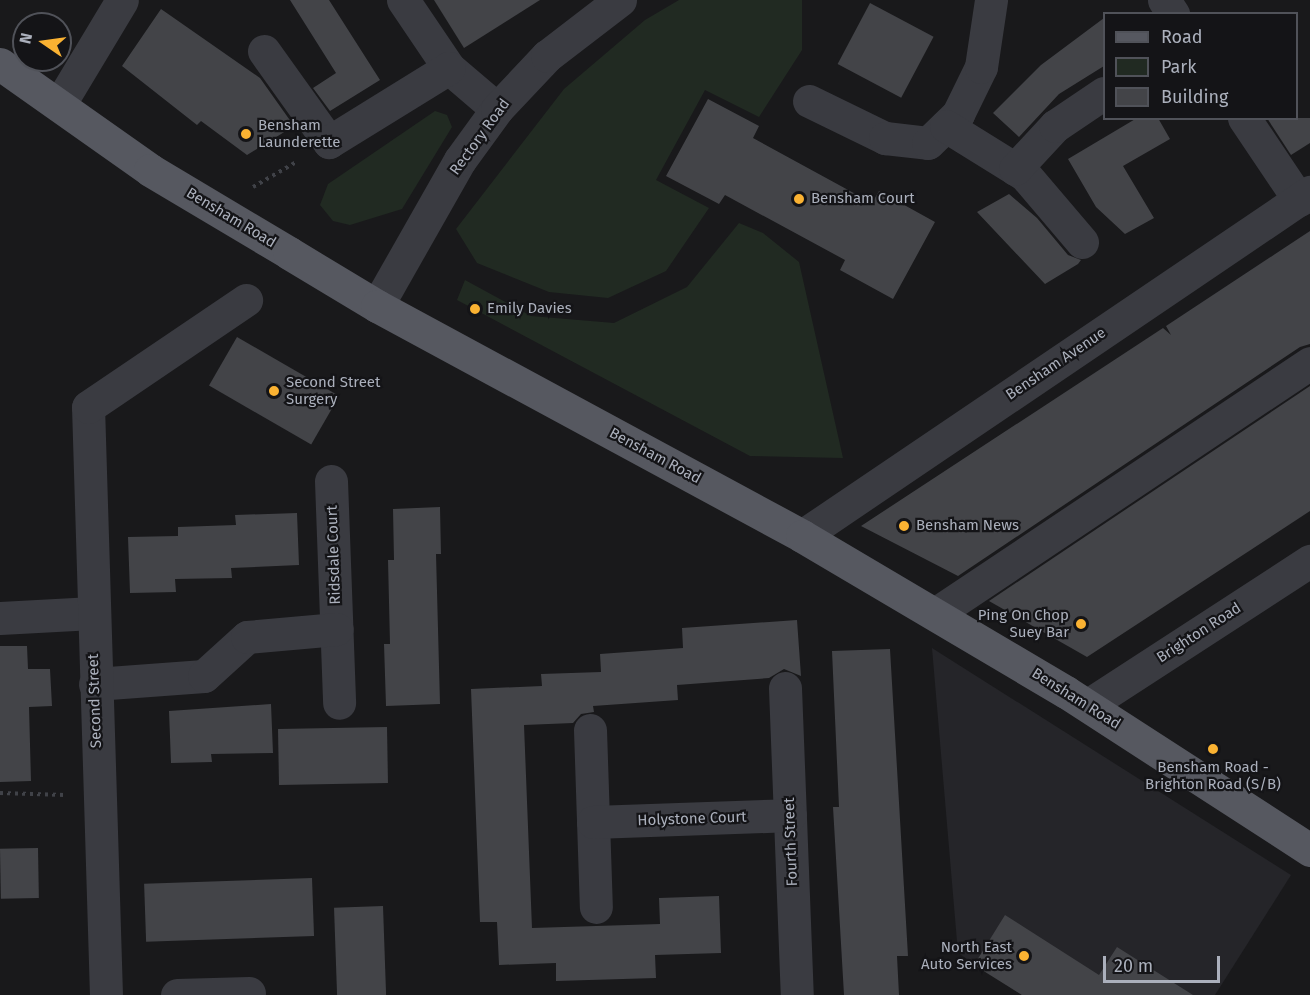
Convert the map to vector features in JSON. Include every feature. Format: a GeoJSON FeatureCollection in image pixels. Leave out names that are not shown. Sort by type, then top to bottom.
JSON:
{"type":"FeatureCollection","features":[{"type":"Feature","properties":{"kind":"main road","name":"Bensham Road"},"geometry":{"type":"LineString","coordinates":[[0,64],[150,170],[376,306],[802,536],[1088,705],[1310,850]]}},
{"type":"Feature","properties":{"kind":"street"},"geometry":{"type":"LineString","coordinates":[[59,105],[122,0]]}},
{"type":"Feature","properties":{"kind":"street"},"geometry":{"type":"LineString","coordinates":[[403,0],[449,68],[497,109]]}},
{"type":"Feature","properties":{"kind":"street"},"geometry":{"type":"LineString","coordinates":[[809,100],[885,138],[928,143],[958,114],[981,66],[991,0]]}},
{"type":"Feature","properties":{"kind":"street","name":"Rectory Road"},"geometry":{"type":"LineString","coordinates":[[376,306],[460,160],[497,109],[547,56],[601,5]]}},
{"type":"Feature","properties":{"kind":"street"},"geometry":{"type":"LineString","coordinates":[[264,51],[329,142],[449,68]]}},
{"type":"Feature","properties":{"kind":"street"},"geometry":{"type":"LineString","coordinates":[[1015,169],[1054,126],[1103,94]]}},
{"type":"Feature","properties":{"kind":"street"},"geometry":{"type":"LineString","coordinates":[[1246,120],[1304,196]]}},
{"type":"Feature","properties":{"kind":"street"},"geometry":{"type":"LineString","coordinates":[[946,126],[1025,175],[1082,242]]}},
{"type":"Feature","properties":{"kind":"street","name":"Bensham Avenue"},"geometry":{"type":"LineString","coordinates":[[802,536],[1304,196]]}},
{"type":"Feature","properties":{"kind":"street","name":"Second Street"},"geometry":{"type":"LineString","coordinates":[[106,995],[98,796],[88,407],[246,300]]}},
{"type":"Feature","properties":{"kind":"street"},"geometry":{"type":"LineString","coordinates":[[935,614],[1310,363]]}},
{"type":"Feature","properties":{"kind":"street","name":"Ridsdale Court"},"geometry":{"type":"LineString","coordinates":[[331,481],[339,703]]}},
{"type":"Feature","properties":{"kind":"street","name":"Brighton Road"},"geometry":{"type":"LineString","coordinates":[[1088,705],[1310,561]]}},
{"type":"Feature","properties":{"kind":"street"},"geometry":{"type":"LineString","coordinates":[[0,618],[93,613]]}},
{"type":"Feature","properties":{"kind":"street"},"geometry":{"type":"LineString","coordinates":[[95,684],[204,676],[247,638],[337,629]]}},
{"type":"Feature","properties":{"kind":"street","name":"Fourth Street"},"geometry":{"type":"LineString","coordinates":[[785,688],[796,995]]}},
{"type":"Feature","properties":{"kind":"street"},"geometry":{"type":"LineString","coordinates":[[590,730],[596,907]]}},
{"type":"Feature","properties":{"kind":"street","name":"Holystone Court"},"geometry":{"type":"LineString","coordinates":[[593,822],[790,815]]}},
{"type":"Feature","properties":{"kind":"street"},"geometry":{"type":"LineString","coordinates":[[177,995],[249,993]]}},
{"type":"Feature","properties":{"kind":"path"},"geometry":{"type":"LineString","coordinates":[[216,209],[329,142]]}},
{"type":"Feature","properties":{"kind":"path"},"geometry":{"type":"LineString","coordinates":[[0,793],[98,796]]}},
{"type":"Feature","properties":{"kind":"shaded area"},"geometry":{"type":"Polygon","coordinates":[[[932,648],[1291,875],[1215,995],[1022,995],[958,953],[932,648]]]}},
{"type":"Feature","properties":{"kind":"green space"},"geometry":{"type":"Polygon","coordinates":[[[679,0],[802,0],[802,50],[759,117],[705,90],[656,180],[709,208],[666,271],[608,298],[549,292],[477,263],[456,229],[564,89],[645,20],[679,0]]]}},
{"type":"Feature","properties":{"kind":"green space"},"geometry":{"type":"Polygon","coordinates":[[[435,111],[447,115],[452,127],[402,209],[350,225],[333,221],[320,205],[328,184],[435,111]]]}},
{"type":"Feature","properties":{"kind":"green space"},"geometry":{"type":"Polygon","coordinates":[[[739,223],[763,233],[799,262],[843,458],[750,456],[457,300],[465,280],[531,316],[614,323],[687,287],[739,223]]]}},
{"type":"Feature","properties":{"kind":"building"},"geometry":{"type":"Polygon","coordinates":[[[290,0],[329,0],[380,80],[330,111],[313,88],[336,73],[290,0]]]}},
{"type":"Feature","properties":{"kind":"building"},"geometry":{"type":"Polygon","coordinates":[[[434,0],[540,0],[464,48],[434,0]]]}},
{"type":"Feature","properties":{"kind":"building"},"geometry":{"type":"Polygon","coordinates":[[[870,3],[934,37],[901,98],[838,64],[870,3]]]}},
{"type":"Feature","properties":{"kind":"building"},"geometry":{"type":"Polygon","coordinates":[[[161,9],[260,78],[294,126],[247,155],[201,121],[197,125],[122,66],[161,9]]]}},
{"type":"Feature","properties":{"kind":"building"},"geometry":{"type":"Polygon","coordinates":[[[1103,19],[1103,67],[1059,94],[1019,137],[993,113],[1041,65],[1103,19]]]}},
{"type":"Feature","properties":{"kind":"building","name":"Bensham Court"},"geometry":{"type":"Polygon","coordinates":[[[708,99],[759,126],[753,138],[872,203],[879,191],[935,222],[893,299],[840,270],[845,260],[725,195],[719,204],[666,176],[708,99]]]}},
{"type":"Feature","properties":{"kind":"building"},"geometry":{"type":"Polygon","coordinates":[[[1310,118],[1310,143],[1291,155],[1268,120],[1310,118]]]}},
{"type":"Feature","properties":{"kind":"building"},"geometry":{"type":"Polygon","coordinates":[[[1134,120],[1159,120],[1170,139],[1123,166],[1154,218],[1125,234],[1096,207],[1068,159],[1134,120]]]}},
{"type":"Feature","properties":{"kind":"building"},"geometry":{"type":"Polygon","coordinates":[[[1009,194],[1037,218],[1068,255],[1081,260],[1078,264],[1045,284],[977,212],[1009,194]]]}},
{"type":"Feature","properties":{"kind":"building"},"geometry":{"type":"Polygon","coordinates":[[[1310,231],[1310,344],[1300,347],[958,576],[861,526],[1163,328],[1171,335],[1166,326],[1310,231]]]}},
{"type":"Feature","properties":{"kind":"building","name":"Second Street Surgery"},"geometry":{"type":"Polygon","coordinates":[[[237,337],[339,396],[311,444],[209,385],[237,337]]]}},
{"type":"Feature","properties":{"kind":"building"},"geometry":{"type":"Polygon","coordinates":[[[1310,386],[1310,511],[1087,657],[989,601],[1310,386]]]}},
{"type":"Feature","properties":{"kind":"building"},"geometry":{"type":"Polygon","coordinates":[[[440,507],[441,554],[436,554],[440,704],[386,706],[384,644],[390,644],[388,560],[394,560],[393,509],[440,507]]]}},
{"type":"Feature","properties":{"kind":"building"},"geometry":{"type":"Polygon","coordinates":[[[297,513],[299,565],[231,568],[232,578],[175,579],[176,592],[130,593],[128,537],[178,536],[178,527],[236,525],[235,515],[297,513]]]}},
{"type":"Feature","properties":{"kind":"building"},"geometry":{"type":"Polygon","coordinates":[[[797,620],[801,676],[784,669],[769,678],[677,685],[678,700],[593,706],[594,712],[581,714],[573,723],[524,725],[532,928],[660,924],[659,898],[719,896],[721,953],[655,955],[656,978],[556,981],[556,963],[499,965],[497,922],[480,922],[471,689],[542,686],[541,674],[601,672],[600,654],[683,648],[682,628],[797,620]]]}},
{"type":"Feature","properties":{"kind":"building"},"geometry":{"type":"Polygon","coordinates":[[[0,646],[27,646],[28,669],[50,669],[52,706],[29,707],[31,781],[0,782],[0,646]]]}},
{"type":"Feature","properties":{"kind":"building"},"geometry":{"type":"Polygon","coordinates":[[[890,649],[908,956],[897,956],[899,995],[844,995],[833,807],[839,807],[832,651],[890,649]]]}},
{"type":"Feature","properties":{"kind":"building"},"geometry":{"type":"Polygon","coordinates":[[[271,704],[273,753],[211,754],[212,762],[171,763],[169,711],[271,704]]]}},
{"type":"Feature","properties":{"kind":"building"},"geometry":{"type":"Polygon","coordinates":[[[387,727],[388,783],[279,785],[278,729],[387,727]]]}},
{"type":"Feature","properties":{"kind":"building"},"geometry":{"type":"Polygon","coordinates":[[[38,848],[39,898],[1,899],[0,849],[38,848]]]}},
{"type":"Feature","properties":{"kind":"building"},"geometry":{"type":"Polygon","coordinates":[[[312,878],[314,936],[146,942],[144,884],[312,878]]]}},
{"type":"Feature","properties":{"kind":"building"},"geometry":{"type":"Polygon","coordinates":[[[383,906],[386,995],[337,995],[334,908],[383,906]]]}},
{"type":"Feature","properties":{"kind":"building","name":"North East Auto Services"},"geometry":{"type":"Polygon","coordinates":[[[1005,915],[1099,975],[1117,947],[1193,995],[1022,995],[974,965],[1005,915]]]}},
{"type":"Feature","properties":{"kind":"place","name":"Bensham Launderette"},"geometry":{"type":"Point","coordinates":[246,134]}},
{"type":"Feature","properties":{"kind":"place","name":"Bensham Court"},"geometry":{"type":"Point","coordinates":[799,199]}},
{"type":"Feature","properties":{"kind":"place","name":"Emily Davies"},"geometry":{"type":"Point","coordinates":[475,309]}},
{"type":"Feature","properties":{"kind":"place","name":"Second Street Surgery"},"geometry":{"type":"Point","coordinates":[274,391]}},
{"type":"Feature","properties":{"kind":"place","name":"Bensham News"},"geometry":{"type":"Point","coordinates":[904,526]}},
{"type":"Feature","properties":{"kind":"place","name":"Ping On Chop Suey Bar"},"geometry":{"type":"Point","coordinates":[1081,624]}},
{"type":"Feature","properties":{"kind":"place","name":"Bensham Road - Brighton Road (S/B)"},"geometry":{"type":"Point","coordinates":[1213,749]}},
{"type":"Feature","properties":{"kind":"place","name":"North East Auto Services"},"geometry":{"type":"Point","coordinates":[1024,956]}}]}
